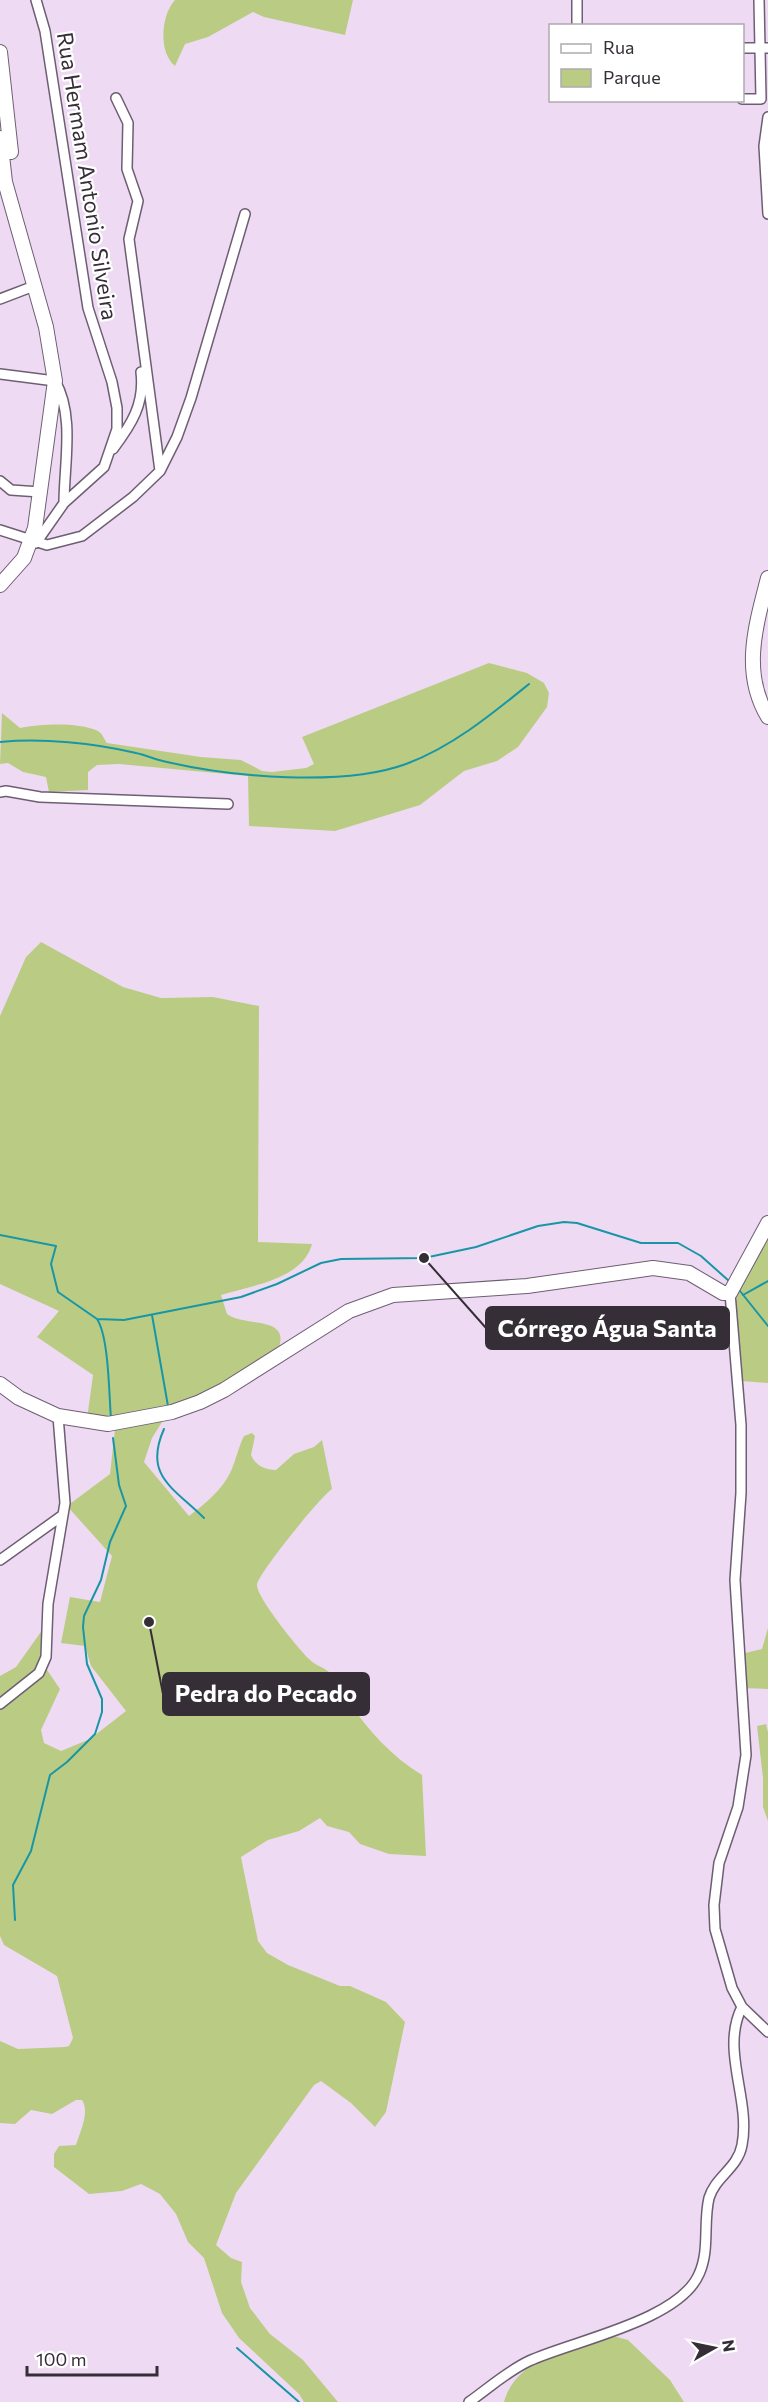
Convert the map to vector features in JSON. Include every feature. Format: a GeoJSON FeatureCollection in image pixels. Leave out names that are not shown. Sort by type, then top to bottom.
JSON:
{"type":"FeatureCollection","features":[{"type":"Feature","properties":{"kind":"street","name":"Rua Hermam Antonio Silveira"},"geometry":{"type":"LineString","coordinates":[[33,542],[64,503],[104,467],[117,429],[116,396],[87,308],[45,31],[36,0]]}},
{"type":"Feature","properties":{"kind":"street"},"geometry":{"type":"LineString","coordinates":[[577,0],[578,24]]}},
{"type":"Feature","properties":{"kind":"street"},"geometry":{"type":"LineString","coordinates":[[744,99],[761,99],[764,48],[759,0]]}},
{"type":"Feature","properties":{"kind":"street"},"geometry":{"type":"LineString","coordinates":[[744,48],[764,48]]}},
{"type":"Feature","properties":{"kind":"street"},"geometry":{"type":"LineString","coordinates":[[0,52],[13,172],[12,202]]}},
{"type":"Feature","properties":{"kind":"street"},"geometry":{"type":"LineString","coordinates":[[116,98],[128,123],[127,169],[138,205],[129,240],[160,471]]}},
{"type":"Feature","properties":{"kind":"street"},"geometry":{"type":"LineString","coordinates":[[768,117],[764,146],[768,214]]}},
{"type":"Feature","properties":{"kind":"street"},"geometry":{"type":"LineString","coordinates":[[0,138],[5,182],[50,342],[55,381],[33,542],[19,565],[0,585]]}},
{"type":"Feature","properties":{"kind":"street"},"geometry":{"type":"LineString","coordinates":[[0,530],[33,542],[54,544],[89,532],[133,497],[160,471],[177,437],[191,398],[245,214]]}},
{"type":"Feature","properties":{"kind":"street"},"geometry":{"type":"LineString","coordinates":[[0,298],[34,286]]}},
{"type":"Feature","properties":{"kind":"street"},"geometry":{"type":"LineString","coordinates":[[110,454],[133,423],[141,401],[142,376],[138,348],[140,322]]}},
{"type":"Feature","properties":{"kind":"street"},"geometry":{"type":"LineString","coordinates":[[0,374],[55,381]]}},
{"type":"Feature","properties":{"kind":"street"},"geometry":{"type":"LineString","coordinates":[[55,381],[62,398],[65,430],[64,503]]}},
{"type":"Feature","properties":{"kind":"street"},"geometry":{"type":"LineString","coordinates":[[0,481],[11,490]]}},
{"type":"Feature","properties":{"kind":"street"},"geometry":{"type":"LineString","coordinates":[[0,489],[40,492]]}},
{"type":"Feature","properties":{"kind":"street"},"geometry":{"type":"LineString","coordinates":[[768,578],[752,653],[756,690],[768,717]]}},
{"type":"Feature","properties":{"kind":"street"},"geometry":{"type":"LineString","coordinates":[[0,792],[40,797],[228,804]]}},
{"type":"Feature","properties":{"kind":"street"},"geometry":{"type":"LineString","coordinates":[[768,1223],[730,1293],[741,1425],[741,1493],[735,1580],[746,1755],[738,1807],[719,1863],[714,1905],[722,1959],[732,1988],[742,2007],[768,2032]]}},
{"type":"Feature","properties":{"kind":"street"},"geometry":{"type":"LineString","coordinates":[[0,1384],[20,1398],[58,1416],[108,1424],[172,1412],[200,1402],[224,1390],[349,1311],[373,1300],[403,1293],[527,1286],[653,1268],[689,1273],[723,1293],[730,1293]]}},
{"type":"Feature","properties":{"kind":"street"},"geometry":{"type":"LineString","coordinates":[[0,1704],[39,1673],[47,1651],[48,1604],[65,1493],[58,1416]]}},
{"type":"Feature","properties":{"kind":"street"},"geometry":{"type":"LineString","coordinates":[[0,1560],[63,1515]]}},
{"type":"Feature","properties":{"kind":"street"},"geometry":{"type":"LineString","coordinates":[[469,2402],[505,2374],[529,2361],[643,2320],[676,2299],[699,2275],[706,2248],[710,2197],[737,2161],[742,2146],[743,2110],[734,2032],[742,2007]]}},
{"type":"Feature","properties":{"kind":"green space"},"geometry":{"type":"Polygon","coordinates":[[[175,0],[353,0],[345,35],[264,17],[253,12],[208,37],[185,44],[175,66],[166,52],[163,33],[167,15],[175,0]]]}},
{"type":"Feature","properties":{"kind":"green space"},"geometry":{"type":"Polygon","coordinates":[[[489,663],[527,673],[544,683],[549,693],[547,707],[518,747],[497,761],[464,771],[420,805],[335,831],[249,826],[248,776],[119,764],[97,765],[88,772],[88,790],[49,792],[46,777],[23,772],[8,763],[0,764],[2,713],[20,728],[49,725],[80,726],[98,731],[107,743],[201,757],[241,760],[262,771],[306,768],[314,764],[302,737],[489,663]]]}},
{"type":"Feature","properties":{"kind":"green space"},"geometry":{"type":"Polygon","coordinates":[[[41,942],[123,987],[161,998],[213,997],[259,1006],[258,1242],[312,1244],[307,1256],[287,1273],[261,1284],[221,1295],[227,1314],[274,1327],[279,1333],[280,1341],[276,1354],[192,1403],[104,1420],[87,1419],[93,1375],[37,1337],[59,1311],[0,1284],[0,1016],[26,957],[41,942]]]}},
{"type":"Feature","properties":{"kind":"green space"},"geometry":{"type":"Polygon","coordinates":[[[768,1234],[768,1383],[741,1381],[732,1301],[737,1300],[737,1290],[768,1234]]]}},
{"type":"Feature","properties":{"kind":"green space"},"geometry":{"type":"Polygon","coordinates":[[[164,1419],[152,1438],[144,1462],[189,1516],[223,1484],[231,1471],[244,1436],[252,1433],[255,1436],[251,1455],[255,1462],[264,1468],[276,1470],[294,1454],[314,1447],[322,1440],[332,1489],[303,1520],[278,1552],[257,1585],[279,1623],[311,1661],[331,1674],[372,1732],[401,1760],[422,1775],[426,1856],[389,1854],[360,1844],[349,1832],[327,1826],[320,1818],[299,1831],[268,1840],[241,1857],[258,1941],[267,1953],[288,1965],[340,1986],[350,1986],[386,2002],[405,2022],[386,2112],[375,2127],[351,2103],[321,2081],[314,2085],[236,2193],[216,2245],[231,2258],[242,2262],[241,2282],[250,2308],[270,2334],[303,2360],[338,2402],[304,2402],[299,2394],[239,2338],[222,2313],[204,2258],[188,2242],[176,2214],[160,2194],[141,2184],[122,2191],[89,2194],[54,2167],[54,2154],[59,2146],[76,2145],[85,2116],[82,2100],[76,2100],[52,2114],[31,2110],[15,2124],[0,2123],[0,2041],[18,2049],[65,2047],[69,2046],[73,2038],[57,1976],[4,1945],[0,1936],[0,1676],[16,1667],[43,1629],[43,1664],[60,1689],[41,1730],[44,1743],[61,1751],[90,1739],[126,1711],[91,1666],[85,1646],[61,1643],[70,1597],[100,1602],[112,1556],[67,1506],[110,1474],[115,1429],[164,1419]]]}},
{"type":"Feature","properties":{"kind":"green space"},"geometry":{"type":"Polygon","coordinates":[[[768,1628],[768,1689],[741,1688],[741,1654],[762,1649],[768,1628]]]}},
{"type":"Feature","properties":{"kind":"green space"},"geometry":{"type":"Polygon","coordinates":[[[766,1724],[768,1732],[768,1821],[763,1807],[763,1778],[757,1726],[766,1724]]]}},
{"type":"Feature","properties":{"kind":"green space"},"geometry":{"type":"Polygon","coordinates":[[[602,2333],[628,2340],[670,2380],[684,2402],[504,2402],[510,2388],[530,2366],[558,2350],[602,2333]]]}},
{"type":"Feature","properties":{"kind":"waterway"},"geometry":{"type":"LineString","coordinates":[[0,742],[51,741],[86,744],[120,749],[163,761],[223,772],[287,777],[351,776],[406,764],[439,749],[486,718],[529,684]]}},
{"type":"Feature","properties":{"kind":"waterway"},"geometry":{"type":"LineString","coordinates":[[0,1235],[56,1246],[51,1264],[58,1292],[97,1319],[124,1320],[241,1297],[277,1284],[321,1263],[341,1259],[424,1258],[476,1247],[538,1226],[564,1222],[577,1223],[641,1243],[678,1243],[701,1256],[729,1281]]}},
{"type":"Feature","properties":{"kind":"waterway"},"geometry":{"type":"LineString","coordinates":[[743,1295],[768,1281]]}},
{"type":"Feature","properties":{"kind":"waterway"},"geometry":{"type":"LineString","coordinates":[[740,1291],[768,1326]]}},
{"type":"Feature","properties":{"kind":"waterway"},"geometry":{"type":"LineString","coordinates":[[152,1315],[168,1406]]}},
{"type":"Feature","properties":{"kind":"waterway"},"geometry":{"type":"LineString","coordinates":[[97,1319],[106,1352],[111,1419]]}},
{"type":"Feature","properties":{"kind":"waterway"},"geometry":{"type":"LineString","coordinates":[[164,1429],[158,1445],[157,1459],[160,1470],[173,1489],[204,1518]]}},
{"type":"Feature","properties":{"kind":"waterway"},"geometry":{"type":"LineString","coordinates":[[15,1920],[13,1885],[31,1851],[50,1775],[67,1762],[95,1734],[102,1712],[102,1699],[87,1664],[83,1627],[84,1616],[101,1580],[110,1542],[126,1506],[119,1485],[113,1438]]}},
{"type":"Feature","properties":{"kind":"waterway"},"geometry":{"type":"LineString","coordinates":[[237,2348],[299,2402]]}},
{"type":"Feature","properties":{"kind":"place","name":"Córrego Água Santa"},"geometry":{"type":"Point","coordinates":[424,1258]}},
{"type":"Feature","properties":{"kind":"place","name":"Pedra do Pecado"},"geometry":{"type":"Point","coordinates":[149,1622]}}]}
